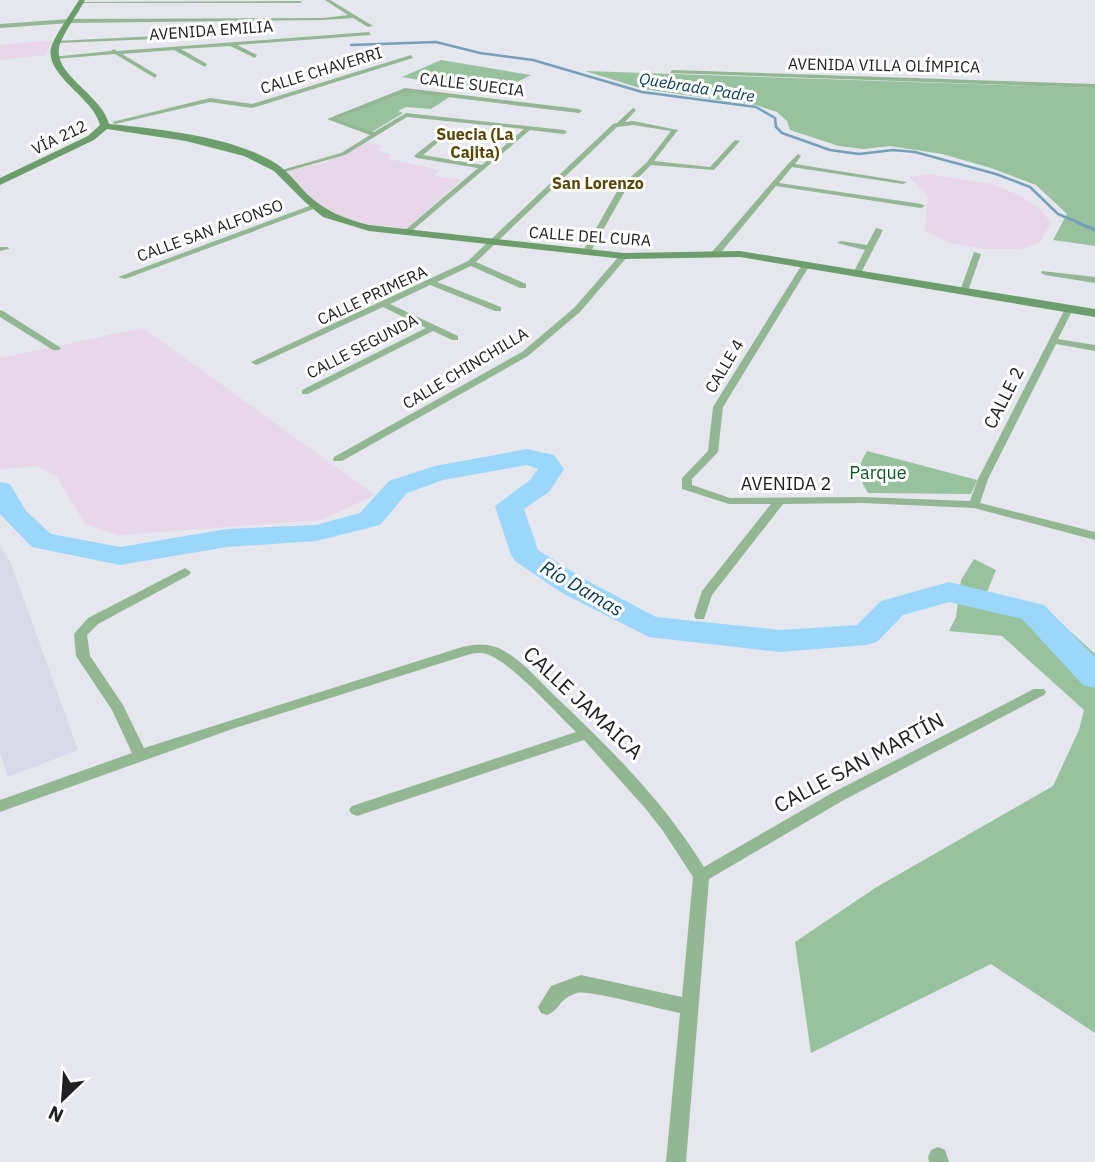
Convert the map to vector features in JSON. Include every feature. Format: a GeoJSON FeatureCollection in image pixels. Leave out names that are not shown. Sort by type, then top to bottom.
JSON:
{"type":"FeatureCollection","features":[{"type":"Feature","properties":{"kind":"street"},"geometry":{"type":"LineString","coordinates":[[331,0],[370,26]]}},
{"type":"Feature","properties":{"kind":"street"},"geometry":{"type":"LineString","coordinates":[[55,57],[58,41],[81,2],[299,2]]}},
{"type":"Feature","properties":{"kind":"street"},"geometry":{"type":"LineString","coordinates":[[187,20],[190,2]]}},
{"type":"Feature","properties":{"kind":"street"},"geometry":{"type":"LineString","coordinates":[[25,16],[25,24]]}},
{"type":"Feature","properties":{"kind":"street"},"geometry":{"type":"LineString","coordinates":[[0,26],[69,21],[353,16]]}},
{"type":"Feature","properties":{"kind":"street","name":"AVENIDA EMILIA"},"geometry":{"type":"LineString","coordinates":[[55,57],[369,34]]}},
{"type":"Feature","properties":{"kind":"street"},"geometry":{"type":"LineString","coordinates":[[58,41],[178,37]]}},
{"type":"Feature","properties":{"kind":"street"},"geometry":{"type":"LineString","coordinates":[[284,39],[306,48]]}},
{"type":"Feature","properties":{"kind":"street"},"geometry":{"type":"LineString","coordinates":[[230,44],[255,56]]}},
{"type":"Feature","properties":{"kind":"street"},"geometry":{"type":"LineString","coordinates":[[173,47],[205,65]]}},
{"type":"Feature","properties":{"kind":"street"},"geometry":{"type":"LineString","coordinates":[[114,51],[155,76]]}},
{"type":"Feature","properties":{"kind":"street","name":"VÍA 212"},"geometry":{"type":"LineString","coordinates":[[0,182],[91,138],[108,122],[60,69],[55,57]]}},
{"type":"Feature","properties":{"kind":"street","name":"CALLE CHAVERRI"},"geometry":{"type":"LineString","coordinates":[[108,122],[210,100],[251,106],[411,57]]}},
{"type":"Feature","properties":{"kind":"street","name":"AVENIDA VILLA OLÍMPICA"},"geometry":{"type":"LineString","coordinates":[[672,72],[1093,86]]}},
{"type":"Feature","properties":{"kind":"street","name":"CALLE SUECIA"},"geometry":{"type":"LineString","coordinates":[[374,134],[330,119],[405,90],[579,111]]}},
{"type":"Feature","properties":{"kind":"street"},"geometry":{"type":"LineString","coordinates":[[510,111],[518,104]]}},
{"type":"Feature","properties":{"kind":"street","name":"CALLE PRIMERA"},"geometry":{"type":"LineString","coordinates":[[256,362],[386,305],[471,263],[633,110]]}},
{"type":"Feature","properties":{"kind":"street"},"geometry":{"type":"LineString","coordinates":[[281,171],[343,154],[401,117],[411,114],[564,132]]}},
{"type":"Feature","properties":{"kind":"street"},"geometry":{"type":"LineString","coordinates":[[495,124],[503,118]]}},
{"type":"Feature","properties":{"kind":"street"},"geometry":{"type":"LineString","coordinates":[[108,122],[146,131]]}},
{"type":"Feature","properties":{"kind":"street","name":"CALLE DEL CURA"},"geometry":{"type":"LineString","coordinates":[[108,122],[249,155],[281,171],[311,208],[351,224],[494,244],[624,256],[740,254],[1095,313]]}},
{"type":"Feature","properties":{"kind":"street"},"geometry":{"type":"LineString","coordinates":[[586,253],[622,190],[649,163],[674,130],[620,123]]}},
{"type":"Feature","properties":{"kind":"street"},"geometry":{"type":"LineString","coordinates":[[91,138],[126,128]]}},
{"type":"Feature","properties":{"kind":"street"},"geometry":{"type":"LineString","coordinates":[[407,233],[529,128]]}},
{"type":"Feature","properties":{"kind":"street"},"geometry":{"type":"LineString","coordinates":[[447,132],[417,156],[485,167]]}},
{"type":"Feature","properties":{"kind":"street"},"geometry":{"type":"LineString","coordinates":[[649,163],[712,169],[737,141]]}},
{"type":"Feature","properties":{"kind":"street"},"geometry":{"type":"LineString","coordinates":[[715,254],[798,156]]}},
{"type":"Feature","properties":{"kind":"street"},"geometry":{"type":"LineString","coordinates":[[790,165],[903,182]]}},
{"type":"Feature","properties":{"kind":"street"},"geometry":{"type":"LineString","coordinates":[[774,184],[921,206]]}},
{"type":"Feature","properties":{"kind":"street","name":"CALLE SAN ALFONSO"},"geometry":{"type":"LineString","coordinates":[[122,277],[311,208]]}},
{"type":"Feature","properties":{"kind":"street"},"geometry":{"type":"LineString","coordinates":[[857,273],[880,230]]}},
{"type":"Feature","properties":{"kind":"street"},"geometry":{"type":"LineString","coordinates":[[841,243],[870,248]]}},
{"type":"Feature","properties":{"kind":"street"},"geometry":{"type":"LineString","coordinates":[[964,291],[977,254]]}},
{"type":"Feature","properties":{"kind":"street","name":"CALLE CHINCHILLA"},"geometry":{"type":"LineString","coordinates":[[338,459],[525,354],[577,310],[624,256]]}},
{"type":"Feature","properties":{"kind":"street"},"geometry":{"type":"LineString","coordinates":[[471,263],[523,286]]}},
{"type":"Feature","properties":{"kind":"street","name":"CALLE 4"},"geometry":{"type":"LineString","coordinates":[[686,487],[687,478],[713,452],[718,407],[806,265]]}},
{"type":"Feature","properties":{"kind":"street"},"geometry":{"type":"LineString","coordinates":[[1045,273],[1095,281]]}},
{"type":"Feature","properties":{"kind":"street"},"geometry":{"type":"LineString","coordinates":[[432,283],[498,309]]}},
{"type":"Feature","properties":{"kind":"street"},"geometry":{"type":"LineString","coordinates":[[386,305],[455,338]]}},
{"type":"Feature","properties":{"kind":"street","name":"CALLE 2"},"geometry":{"type":"LineString","coordinates":[[974,505],[981,483],[1017,408],[1055,341],[1069,309]]}},
{"type":"Feature","properties":{"kind":"street"},"geometry":{"type":"LineString","coordinates":[[0,313],[56,348]]}},
{"type":"Feature","properties":{"kind":"street","name":"CALLE SEGUNDA"},"geometry":{"type":"LineString","coordinates":[[305,391],[432,328]]}},
{"type":"Feature","properties":{"kind":"street"},"geometry":{"type":"LineString","coordinates":[[1055,341],[1095,348]]}},
{"type":"Feature","properties":{"kind":"street","name":"AVENIDA 2"},"geometry":{"type":"LineString","coordinates":[[686,487],[729,502],[862,500],[974,505],[1095,536]]}},
{"type":"Feature","properties":{"kind":"street"},"geometry":{"type":"LineString","coordinates":[[700,616],[706,594],[778,503]]}},
{"type":"Feature","properties":{"kind":"street"},"geometry":{"type":"LineString","coordinates":[[140,755],[118,709],[83,656],[80,634],[93,621],[185,572]]}},
{"type":"Feature","properties":{"kind":"street","name":"CALLE JAMAICA"},"geometry":{"type":"LineString","coordinates":[[0,806],[140,755],[478,648],[491,650],[529,679],[622,768],[679,838],[701,876]]}},
{"type":"Feature","properties":{"kind":"street","name":"CALLE SAN MARTÍN"},"geometry":{"type":"LineString","coordinates":[[701,876],[837,797],[1039,692]]}},
{"type":"Feature","properties":{"kind":"street"},"geometry":{"type":"LineString","coordinates":[[356,810],[587,734]]}},
{"type":"Feature","properties":{"kind":"street"},"geometry":{"type":"LineString","coordinates":[[676,1162],[701,876]]}},
{"type":"Feature","properties":{"kind":"street"},"geometry":{"type":"LineString","coordinates":[[547,1007],[557,992],[581,983],[688,1007]]}},
{"type":"Feature","properties":{"kind":"shaded area"},"geometry":{"type":"Polygon","coordinates":[[[52,40],[46,55],[0,60],[0,45],[52,40]]]}},
{"type":"Feature","properties":{"kind":"shaded area"},"geometry":{"type":"Polygon","coordinates":[[[365,143],[383,145],[377,150],[392,155],[389,159],[439,170],[434,176],[461,180],[407,229],[353,222],[317,204],[287,171],[327,162],[365,143]]]}},
{"type":"Feature","properties":{"kind":"shaded area"},"geometry":{"type":"Polygon","coordinates":[[[930,174],[992,184],[1021,196],[1041,210],[1051,223],[1039,243],[1021,249],[986,249],[950,243],[925,231],[928,195],[909,177],[930,174]]]}},
{"type":"Feature","properties":{"kind":"shaded area"},"geometry":{"type":"Polygon","coordinates":[[[143,328],[375,495],[321,520],[119,535],[85,524],[57,477],[38,466],[0,469],[0,358],[143,328]]]}},
{"type":"Feature","properties":{"kind":"shaded area"},"geometry":{"type":"Polygon","coordinates":[[[0,546],[10,561],[78,750],[8,777],[0,753],[0,546]]]}},
{"type":"Feature","properties":{"kind":"green space"},"geometry":{"type":"Polygon","coordinates":[[[441,60],[531,75],[495,93],[402,77],[441,60]]]}},
{"type":"Feature","properties":{"kind":"green space"},"geometry":{"type":"Polygon","coordinates":[[[585,71],[1095,88],[1095,246],[1053,240],[1067,214],[1036,185],[991,168],[942,154],[890,146],[863,149],[839,146],[790,130],[787,121],[777,112],[756,105],[643,89],[585,71]]]}},
{"type":"Feature","properties":{"kind":"green space"},"geometry":{"type":"Polygon","coordinates":[[[405,91],[451,96],[431,109],[406,107],[398,111],[403,113],[372,132],[335,121],[335,116],[405,91]]]}},
{"type":"Feature","properties":{"kind":"green space","name":"Parque"},"geometry":{"type":"Polygon","coordinates":[[[867,451],[977,481],[971,494],[868,493],[860,472],[867,451]]]}},
{"type":"Feature","properties":{"kind":"green space"},"geometry":{"type":"Polygon","coordinates":[[[974,559],[996,570],[987,592],[1036,606],[1060,622],[1095,654],[1095,1033],[991,964],[811,1053],[795,942],[875,888],[1053,786],[1079,730],[1084,710],[1002,636],[949,631],[956,617],[961,580],[974,559]]]}},
{"type":"Feature","properties":{"kind":"waterway","name":"Quebrada Padre"},"geometry":{"type":"LineString","coordinates":[[351,45],[436,42],[480,53],[533,60],[642,92],[756,107],[775,118],[776,127],[782,133],[830,150],[859,154],[893,150],[915,152],[996,174],[1030,187],[1058,214],[1082,224]]}},
{"type":"Feature","properties":{"kind":"waterway","name":"Quebrada Padre"},"geometry":{"type":"LineString","coordinates":[[1078,223],[1095,230]]}},
{"type":"Feature","properties":{"kind":"waterway","name":"Río Damas"},"geometry":{"type":"LineString","coordinates":[[0,490],[15,516],[42,541],[120,556],[227,538],[316,533],[370,519],[398,487],[435,474],[488,462],[527,457],[545,461],[551,469],[540,486],[509,506],[525,555],[573,586],[649,627],[780,641],[866,635],[892,608],[949,592],[1033,612],[1095,677]]}},
{"type":"Feature","properties":{"kind":"district","name":"Suecia (La Cajita)"},"geometry":{"type":"Point","coordinates":[475,143]}},
{"type":"Feature","properties":{"kind":"district","name":"San Lorenzo"},"geometry":{"type":"Point","coordinates":[598,183]}}]}
